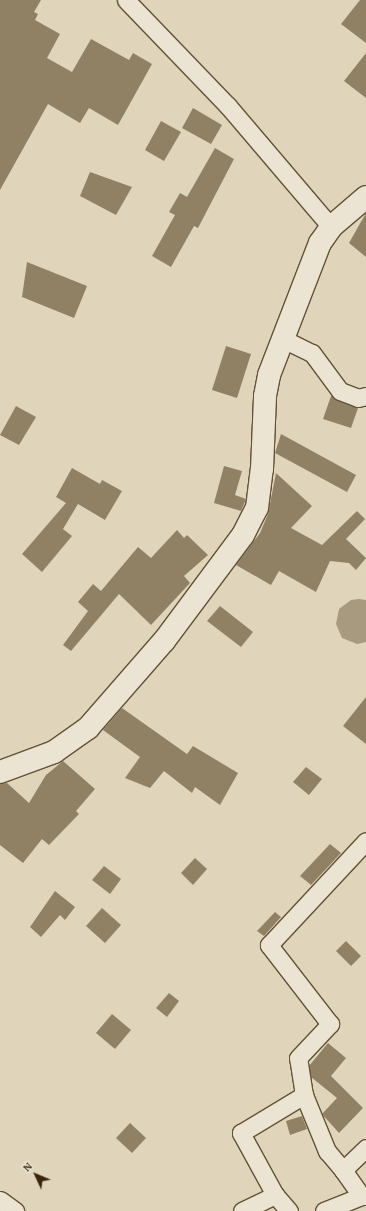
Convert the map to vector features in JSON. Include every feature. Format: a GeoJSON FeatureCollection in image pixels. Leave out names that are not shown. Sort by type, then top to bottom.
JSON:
{"type":"FeatureCollection","features":[{"type":"Feature","properties":{"kind":"street"},"geometry":{"type":"LineString","coordinates":[[126,0],[228,106],[331,227]]}},
{"type":"Feature","properties":{"kind":"street"},"geometry":{"type":"LineString","coordinates":[[0,772],[54,752],[88,728],[164,641],[243,536],[257,508],[262,469],[265,396],[283,339],[320,242],[331,227],[366,197]]}},
{"type":"Feature","properties":{"kind":"street"},"geometry":{"type":"LineString","coordinates":[[283,339],[312,353],[340,391],[358,398],[366,396]]}},
{"type":"Feature","properties":{"kind":"street"},"geometry":{"type":"LineString","coordinates":[[324,1211],[363,1196],[327,1151],[304,1096],[298,1058],[330,1024],[269,945],[366,841]]}},
{"type":"Feature","properties":{"kind":"street"},"geometry":{"type":"LineString","coordinates":[[289,1211],[275,1194],[241,1133],[304,1096]]}},
{"type":"Feature","properties":{"kind":"street"},"geometry":{"type":"LineString","coordinates":[[343,1170],[366,1148]]}},
{"type":"Feature","properties":{"kind":"street"},"geometry":{"type":"LineString","coordinates":[[242,1211],[275,1194]]}},
{"type":"Feature","properties":{"kind":"street"},"geometry":{"type":"LineString","coordinates":[[0,1200],[15,1211]]}},
{"type":"Feature","properties":{"kind":"shaded area"},"geometry":{"type":"Polygon","coordinates":[[[351,600],[366,600],[366,642],[357,644],[342,638],[336,624],[339,609],[351,600]]]}},
{"type":"Feature","properties":{"kind":"building"},"geometry":{"type":"Polygon","coordinates":[[[0,0],[41,0],[34,12],[38,14],[35,20],[60,34],[47,58],[72,72],[91,39],[129,60],[133,53],[152,64],[118,125],[89,108],[80,123],[48,104],[0,190],[0,0]]]}},
{"type":"Feature","properties":{"kind":"building"},"geometry":{"type":"Polygon","coordinates":[[[360,0],[366,0],[366,43],[341,24],[360,0]]]}},
{"type":"Feature","properties":{"kind":"building"},"geometry":{"type":"Polygon","coordinates":[[[366,53],[366,98],[344,81],[366,53]]]}},
{"type":"Feature","properties":{"kind":"building"},"geometry":{"type":"Polygon","coordinates":[[[193,108],[222,125],[211,144],[182,128],[193,108]]]}},
{"type":"Feature","properties":{"kind":"building"},"geometry":{"type":"Polygon","coordinates":[[[161,121],[181,132],[164,161],[145,150],[161,121]]]}},
{"type":"Feature","properties":{"kind":"building"},"geometry":{"type":"Polygon","coordinates":[[[215,148],[234,159],[198,228],[194,226],[171,267],[152,256],[175,215],[169,212],[180,193],[187,197],[215,148]]]}},
{"type":"Feature","properties":{"kind":"building"},"geometry":{"type":"Polygon","coordinates":[[[90,172],[132,187],[116,215],[80,196],[90,172]]]}},
{"type":"Feature","properties":{"kind":"building"},"geometry":{"type":"Polygon","coordinates":[[[366,213],[366,257],[349,243],[366,213]]]}},
{"type":"Feature","properties":{"kind":"building"},"geometry":{"type":"Polygon","coordinates":[[[27,262],[87,286],[74,318],[22,297],[27,262]]]}},
{"type":"Feature","properties":{"kind":"building"},"geometry":{"type":"Polygon","coordinates":[[[226,346],[251,354],[237,398],[212,390],[226,346]]]}},
{"type":"Feature","properties":{"kind":"building"},"geometry":{"type":"Polygon","coordinates":[[[331,396],[358,408],[351,428],[323,419],[331,396]]]}},
{"type":"Feature","properties":{"kind":"building"},"geometry":{"type":"Polygon","coordinates":[[[16,406],[36,417],[19,445],[0,435],[16,406]]]}},
{"type":"Feature","properties":{"kind":"building"},"geometry":{"type":"Polygon","coordinates":[[[281,434],[356,475],[347,492],[275,453],[281,434]]]}},
{"type":"Feature","properties":{"kind":"building"},"geometry":{"type":"Polygon","coordinates":[[[224,466],[242,471],[235,495],[246,499],[239,516],[241,511],[214,503],[224,466]]]}},
{"type":"Feature","properties":{"kind":"building"},"geometry":{"type":"Polygon","coordinates":[[[72,468],[100,484],[102,480],[122,491],[105,520],[78,504],[63,529],[72,536],[42,572],[22,554],[66,503],[56,497],[72,468]]]}},
{"type":"Feature","properties":{"kind":"building"},"geometry":{"type":"Polygon","coordinates":[[[276,473],[312,506],[291,528],[322,545],[357,511],[365,519],[346,539],[366,558],[356,570],[349,563],[330,561],[316,592],[279,571],[271,585],[236,565],[260,533],[268,514],[276,473]]]}},
{"type":"Feature","properties":{"kind":"building"},"geometry":{"type":"Polygon","coordinates":[[[177,530],[184,538],[187,535],[208,555],[184,576],[190,583],[151,625],[119,594],[71,651],[63,645],[88,611],[78,602],[93,584],[101,591],[138,547],[151,558],[177,530]]]}},
{"type":"Feature","properties":{"kind":"building"},"geometry":{"type":"Polygon","coordinates":[[[220,606],[253,632],[241,647],[207,621],[220,606]]]}},
{"type":"Feature","properties":{"kind":"building"},"geometry":{"type":"Polygon","coordinates":[[[366,697],[366,744],[343,726],[366,697]]]}},
{"type":"Feature","properties":{"kind":"building"},"geometry":{"type":"Polygon","coordinates":[[[122,708],[187,754],[193,746],[238,773],[220,805],[195,787],[192,793],[164,771],[150,788],[125,778],[140,757],[103,730],[122,708]]]}},
{"type":"Feature","properties":{"kind":"building"},"geometry":{"type":"Polygon","coordinates":[[[63,761],[95,789],[76,811],[79,814],[49,845],[42,839],[23,863],[0,845],[0,784],[7,783],[29,803],[46,775],[63,761]]]}},
{"type":"Feature","properties":{"kind":"building"},"geometry":{"type":"Polygon","coordinates":[[[306,767],[322,779],[309,795],[293,782],[306,767]]]}},
{"type":"Feature","properties":{"kind":"building"},"geometry":{"type":"Polygon","coordinates":[[[330,844],[341,853],[311,885],[300,876],[330,844]]]}},
{"type":"Feature","properties":{"kind":"building"},"geometry":{"type":"Polygon","coordinates":[[[195,858],[207,869],[193,885],[181,873],[195,858]]]}},
{"type":"Feature","properties":{"kind":"building"},"geometry":{"type":"Polygon","coordinates":[[[104,866],[121,879],[110,894],[92,880],[104,866]]]}},
{"type":"Feature","properties":{"kind":"building"},"geometry":{"type":"Polygon","coordinates":[[[55,891],[75,907],[65,920],[60,915],[41,937],[30,927],[55,891]]]}},
{"type":"Feature","properties":{"kind":"building"},"geometry":{"type":"Polygon","coordinates":[[[102,908],[121,925],[105,943],[86,926],[102,908]]]}},
{"type":"Feature","properties":{"kind":"building"},"geometry":{"type":"Polygon","coordinates":[[[275,912],[281,917],[264,936],[257,931],[275,912]]]}},
{"type":"Feature","properties":{"kind":"building"},"geometry":{"type":"Polygon","coordinates":[[[346,941],[361,956],[351,966],[336,951],[346,941]]]}},
{"type":"Feature","properties":{"kind":"building"},"geometry":{"type":"Polygon","coordinates":[[[169,993],[179,1001],[167,1017],[156,1008],[169,993]]]}},
{"type":"Feature","properties":{"kind":"building"},"geometry":{"type":"Polygon","coordinates":[[[112,1014],[131,1030],[115,1049],[96,1033],[112,1014]]]}},
{"type":"Feature","properties":{"kind":"building"},"geometry":{"type":"Polygon","coordinates":[[[328,1043],[346,1058],[331,1076],[363,1108],[339,1133],[322,1114],[337,1098],[311,1077],[309,1066],[328,1043]]]}},
{"type":"Feature","properties":{"kind":"building"},"geometry":{"type":"Polygon","coordinates":[[[302,1116],[307,1129],[290,1135],[286,1121],[302,1116]]]}},
{"type":"Feature","properties":{"kind":"building"},"geometry":{"type":"Polygon","coordinates":[[[130,1123],[146,1138],[132,1153],[116,1138],[130,1123]]]}}]}
